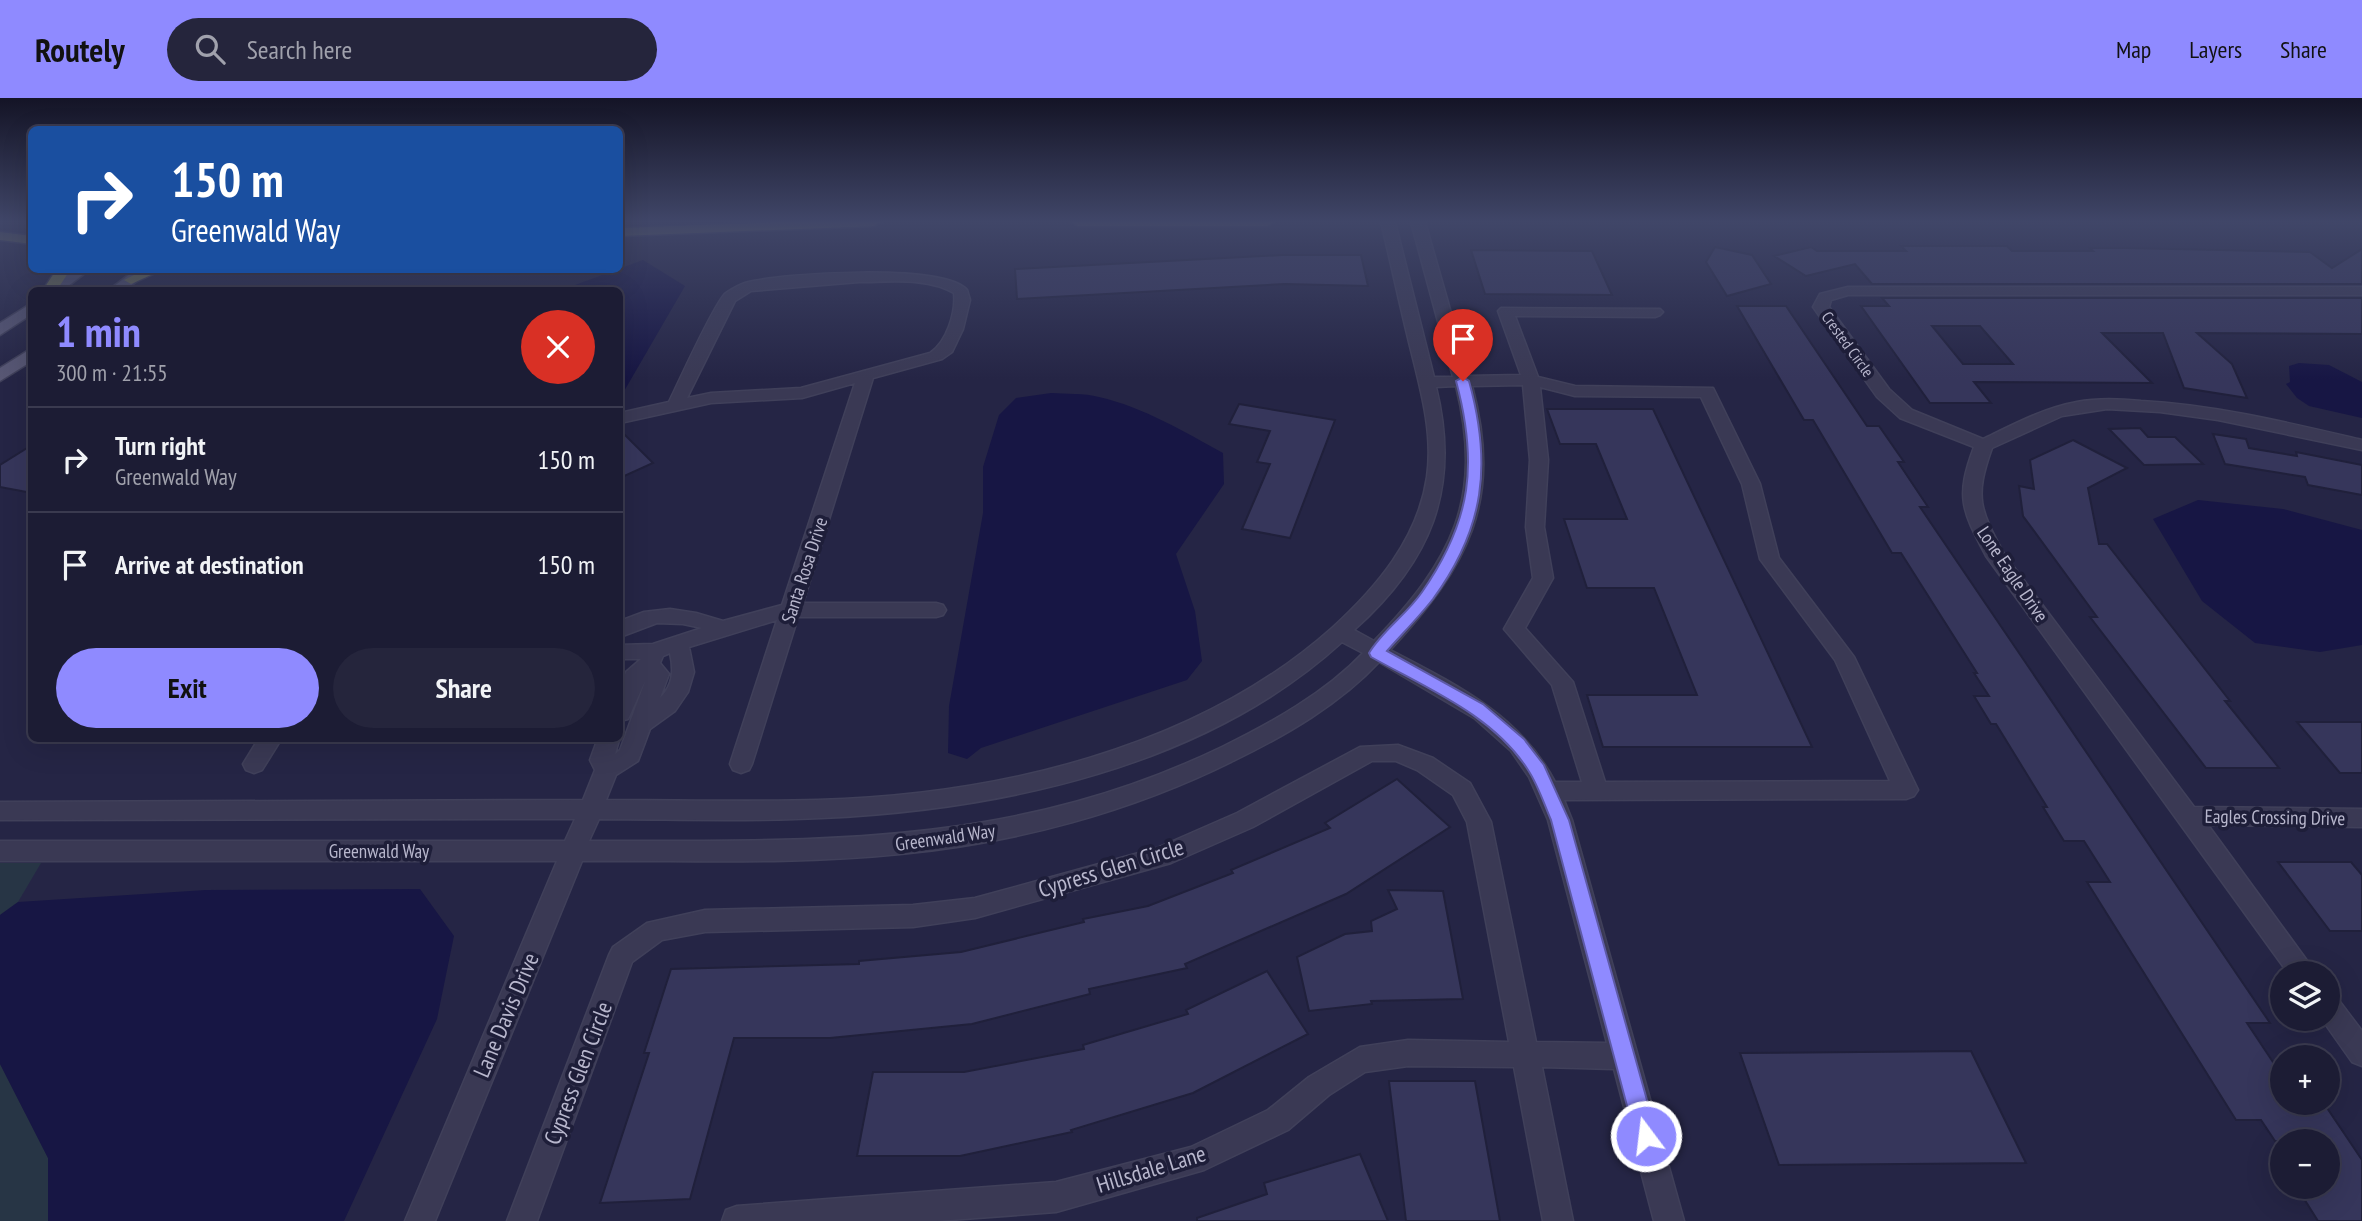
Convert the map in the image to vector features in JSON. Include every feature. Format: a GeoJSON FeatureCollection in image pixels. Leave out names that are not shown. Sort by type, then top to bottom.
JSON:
{"type":"FeatureCollection","features":[{"type":"Feature","properties":{"kind":"highway"},"geometry":{"type":"LineString","coordinates":[[131,280],[144,274]]}},
{"type":"Feature","properties":{"kind":"main road"},"geometry":{"type":"LineString","coordinates":[[56,287],[75,274]]}},
{"type":"Feature","properties":{"kind":"main road"},"geometry":{"type":"LineString","coordinates":[[120,287],[138,274]]}},
{"type":"Feature","properties":{"kind":"main road"},"geometry":{"type":"LineString","coordinates":[[0,330],[28,310]]}},
{"type":"Feature","properties":{"kind":"main road"},"geometry":{"type":"LineString","coordinates":[[0,376],[28,356]]}},
{"type":"Feature","properties":{"kind":"street","name":"Greenwald Way"},"geometry":{"type":"LineString","coordinates":[[0,811],[820,809],[885,806],[944,799],[1049,777],[1122,756],[1216,716],[1280,678],[1343,633],[1396,571],[1412,545],[1427,511],[1438,458],[1434,414],[1401,274]]}},
{"type":"Feature","properties":{"kind":"street","name":"Greenwald Way"},"geometry":{"type":"LineString","coordinates":[[0,851],[574,851],[880,846],[940,840],[1074,812],[1191,771],[1262,736],[1337,688],[1377,653],[1427,596],[1457,544],[1471,504],[1476,476],[1476,447],[1463,381],[1433,274]]}},
{"type":"Feature","properties":{"kind":"street"},"geometry":{"type":"LineString","coordinates":[[623,417],[728,395],[802,393],[946,351],[952,343],[960,309],[962,297],[959,289],[933,278],[915,276],[765,284],[736,292],[729,298],[675,406]]}},
{"type":"Feature","properties":{"kind":"street","name":"Crested Circle"},"geometry":{"type":"LineString","coordinates":[[1983,445],[1906,414],[1883,393],[1821,307],[1825,297],[1859,290],[2362,291]]}},
{"type":"Feature","properties":{"kind":"street"},"geometry":{"type":"LineString","coordinates":[[1597,791],[1562,682],[1514,629],[1543,578],[1535,527],[1539,460],[1531,380],[1506,311],[1655,312]]}},
{"type":"Feature","properties":{"kind":"street","name":"Santa Rosa Drive"},"geometry":{"type":"LineString","coordinates":[[741,764],[866,375]]}},
{"type":"Feature","properties":{"kind":"street"},"geometry":{"type":"LineString","coordinates":[[1427,382],[1531,380],[1575,391],[1707,392],[1751,484],[1770,559],[1844,657],[1906,790],[1549,791]]}},
{"type":"Feature","properties":{"kind":"street"},"geometry":{"type":"LineString","coordinates":[[1983,445],[2068,408],[2104,404],[2184,409],[2252,420],[2362,445]]}},
{"type":"Feature","properties":{"kind":"street","name":"Lone Eagle Drive"},"geometry":{"type":"LineString","coordinates":[[1983,445],[1970,481],[1972,511],[1996,556],[2294,961]]}},
{"type":"Feature","properties":{"kind":"street"},"geometry":{"type":"LineString","coordinates":[[623,705],[634,677],[651,658],[678,643],[721,628],[790,610],[936,610]]}},
{"type":"Feature","properties":{"kind":"street"},"geometry":{"type":"LineString","coordinates":[[623,629],[654,617],[678,616],[704,621],[721,628]]}},
{"type":"Feature","properties":{"kind":"street"},"geometry":{"type":"LineString","coordinates":[[1343,633],[1477,709],[1518,743],[1549,791],[1560,820],[1669,1221]]}},
{"type":"Feature","properties":{"kind":"street"},"geometry":{"type":"LineString","coordinates":[[640,725],[663,710],[673,699],[683,677],[678,643]]}},
{"type":"Feature","properties":{"kind":"street"},"geometry":{"type":"LineString","coordinates":[[623,653],[651,658]]}},
{"type":"Feature","properties":{"kind":"street"},"geometry":{"type":"LineString","coordinates":[[608,742],[601,760],[607,770],[630,755],[658,674],[651,658]]}},
{"type":"Feature","properties":{"kind":"street"},"geometry":{"type":"LineString","coordinates":[[254,764],[268,742]]}},
{"type":"Feature","properties":{"kind":"street","name":"Cypress Glen Circle"},"geometry":{"type":"LineString","coordinates":[[522,1221],[622,955],[656,931],[705,921],[913,916],[975,908],[1162,856],[1245,820],[1368,753],[1398,753],[1425,764],[1462,789],[1479,822],[1558,1221]]}},
{"type":"Feature","properties":{"kind":"street","name":"Lane Davis Drive"},"geometry":{"type":"LineString","coordinates":[[421,1221],[607,770]]}},
{"type":"Feature","properties":{"kind":"street","name":"Eagles Crossing Drive"},"geometry":{"type":"LineString","coordinates":[[2188,816],[2362,818]]}},
{"type":"Feature","properties":{"kind":"street"},"geometry":{"type":"LineString","coordinates":[[2340,1023],[2362,1053]]}},
{"type":"Feature","properties":{"kind":"street","name":"Hillsdale Lane"},"geometry":{"type":"LineString","coordinates":[[737,1221],[1056,1197],[1194,1160],[1278,1120],[1319,1086],[1360,1060],[1408,1053],[1624,1056]]}},
{"type":"Feature","properties":{"kind":"shaded area"},"geometry":{"type":"Polygon","coordinates":[[[604,274],[666,274],[685,286],[623,393],[623,287],[574,287],[604,274]]]}},
{"type":"Feature","properties":{"kind":"shaded area"},"geometry":{"type":"Polygon","coordinates":[[[2299,363],[2329,365],[2362,382],[2362,418],[2309,406],[2297,398],[2286,384],[2290,382],[2289,366],[2299,363]]]}},
{"type":"Feature","properties":{"kind":"shaded area"},"geometry":{"type":"Polygon","coordinates":[[[1051,393],[1081,394],[1115,401],[1163,421],[1223,453],[1224,484],[1176,554],[1195,611],[1202,661],[1187,680],[981,748],[967,759],[948,753],[949,706],[983,513],[983,467],[999,415],[1016,398],[1051,393]]]}},
{"type":"Feature","properties":{"kind":"shaded area"},"geometry":{"type":"Polygon","coordinates":[[[2198,500],[2283,509],[2362,530],[2362,645],[2320,652],[2255,643],[2202,601],[2153,519],[2198,500]]]}},
{"type":"Feature","properties":{"kind":"shaded area"},"geometry":{"type":"Polygon","coordinates":[[[0,863],[41,863],[18,902],[0,915],[0,863]]]}},
{"type":"Feature","properties":{"kind":"shaded area"},"geometry":{"type":"Polygon","coordinates":[[[420,889],[454,936],[437,1019],[344,1221],[48,1221],[48,1158],[0,1064],[0,915],[18,902],[206,890],[420,889]]]}},
{"type":"Feature","properties":{"kind":"shaded area"},"geometry":{"type":"Polygon","coordinates":[[[0,1064],[48,1158],[48,1221],[0,1221],[0,1064]]]}},
{"type":"Feature","properties":{"kind":"building"},"geometry":{"type":"Polygon","coordinates":[[[1015,274],[1365,274],[1368,286],[1285,284],[1017,299],[1015,274]]]}},
{"type":"Feature","properties":{"kind":"building"},"geometry":{"type":"Polygon","coordinates":[[[1479,274],[1603,274],[1612,295],[1485,294],[1479,274]]]}},
{"type":"Feature","properties":{"kind":"building"},"geometry":{"type":"Polygon","coordinates":[[[1714,274],[1765,274],[1771,284],[1727,296],[1714,274]]]}},
{"type":"Feature","properties":{"kind":"building"},"geometry":{"type":"Polygon","coordinates":[[[1864,274],[2362,274],[2362,284],[1872,284],[1864,274]]]}},
{"type":"Feature","properties":{"kind":"building"},"geometry":{"type":"Polygon","coordinates":[[[1882,298],[2362,298],[2362,334],[2197,333],[2232,364],[2247,398],[2184,388],[2163,333],[2102,333],[2152,383],[1974,382],[1991,403],[1930,403],[1861,306],[1889,306],[1882,298]],[[1932,326],[1963,364],[2013,364],[1980,326],[1932,326]]]}},
{"type":"Feature","properties":{"kind":"building"},"geometry":{"type":"Polygon","coordinates":[[[1737,306],[1786,306],[1867,426],[1879,426],[1904,462],[1898,462],[1928,507],[1920,507],[2270,1023],[2247,1023],[2270,1058],[2270,1115],[2332,1115],[2362,1160],[2362,1221],[2318,1221],[2304,1199],[2340,1199],[2340,1129],[2270,1129],[2270,1134],[2261,1120],[2236,1120],[2087,882],[2110,882],[2084,841],[2064,841],[2043,807],[2047,807],[1996,724],[1991,724],[1974,696],[1989,696],[1974,673],[1977,673],[1901,553],[1892,553],[1813,420],[1804,420],[1737,306]]]}},
{"type":"Feature","properties":{"kind":"building"},"geometry":{"type":"Polygon","coordinates":[[[1239,404],[1335,420],[1290,538],[1242,529],[1270,464],[1257,462],[1270,431],[1229,424],[1239,404]]]}},
{"type":"Feature","properties":{"kind":"building"},"geometry":{"type":"Polygon","coordinates":[[[1547,409],[1653,409],[1812,747],[1603,747],[1587,695],[1697,695],[1654,588],[1587,588],[1564,519],[1627,519],[1596,444],[1560,444],[1547,409]]]}},
{"type":"Feature","properties":{"kind":"building"},"geometry":{"type":"Polygon","coordinates":[[[2140,428],[2148,437],[2175,437],[2203,464],[2144,465],[2109,429],[2140,428]]]}},
{"type":"Feature","properties":{"kind":"building"},"geometry":{"type":"Polygon","coordinates":[[[623,433],[653,463],[623,477],[623,433]]]}},
{"type":"Feature","properties":{"kind":"building"},"geometry":{"type":"Polygon","coordinates":[[[2213,434],[2246,439],[2249,448],[2297,456],[2296,452],[2362,465],[2362,495],[2308,485],[2305,477],[2225,464],[2213,434]]]}},
{"type":"Feature","properties":{"kind":"building"},"geometry":{"type":"Polygon","coordinates":[[[2073,440],[2127,468],[2088,488],[2099,544],[2107,544],[2279,768],[2206,768],[2090,617],[2097,617],[2023,516],[2019,486],[2034,489],[2030,460],[2073,440]]]}},
{"type":"Feature","properties":{"kind":"building"},"geometry":{"type":"Polygon","coordinates":[[[28,448],[28,492],[0,487],[0,465],[28,448]]]}},
{"type":"Feature","properties":{"kind":"building"},"geometry":{"type":"Polygon","coordinates":[[[2297,722],[2362,722],[2362,773],[2340,773],[2297,722]]]}},
{"type":"Feature","properties":{"kind":"building"},"geometry":{"type":"Polygon","coordinates":[[[1397,779],[1450,827],[1346,894],[1185,964],[1187,968],[1089,989],[1090,994],[972,1024],[830,1038],[734,1038],[690,1199],[600,1203],[649,1053],[644,1053],[671,969],[859,964],[859,961],[961,952],[1084,922],[1083,919],[1148,906],[1233,873],[1231,870],[1330,828],[1325,823],[1397,779]]]}},
{"type":"Feature","properties":{"kind":"building"},"geometry":{"type":"Polygon","coordinates":[[[2278,862],[2351,862],[2362,875],[2362,931],[2330,931],[2278,862]]]}},
{"type":"Feature","properties":{"kind":"building"},"geometry":{"type":"Polygon","coordinates":[[[1388,890],[1443,891],[1463,999],[1371,1001],[1372,1004],[1309,1011],[1297,957],[1345,934],[1372,931],[1371,921],[1397,909],[1388,890]]]}},
{"type":"Feature","properties":{"kind":"building"},"geometry":{"type":"Polygon","coordinates":[[[1267,971],[1308,1034],[1193,1093],[1071,1130],[1072,1132],[960,1156],[857,1156],[873,1072],[964,1072],[1084,1049],[1083,1045],[1188,1014],[1186,1010],[1267,971]]]}},
{"type":"Feature","properties":{"kind":"building"},"geometry":{"type":"Polygon","coordinates":[[[1971,1051],[2026,1163],[1779,1165],[1740,1053],[1971,1051]]]}},
{"type":"Feature","properties":{"kind":"building"},"geometry":{"type":"Polygon","coordinates":[[[1389,1081],[1475,1081],[1500,1221],[1406,1221],[1389,1081]]]}},
{"type":"Feature","properties":{"kind":"building"},"geometry":{"type":"Polygon","coordinates":[[[1360,1154],[1388,1221],[1197,1221],[1197,1218],[1267,1194],[1264,1183],[1360,1154]]]}},
{"type":"Feature","properties":{"kind":"route"},"geometry":{"type":"LineString","coordinates":[[1463,381],[1472,417],[1476,476],[1462,534],[1427,596],[1377,653],[1477,709],[1518,743],[1537,769],[1560,820],[1646,1136]]}}]}
